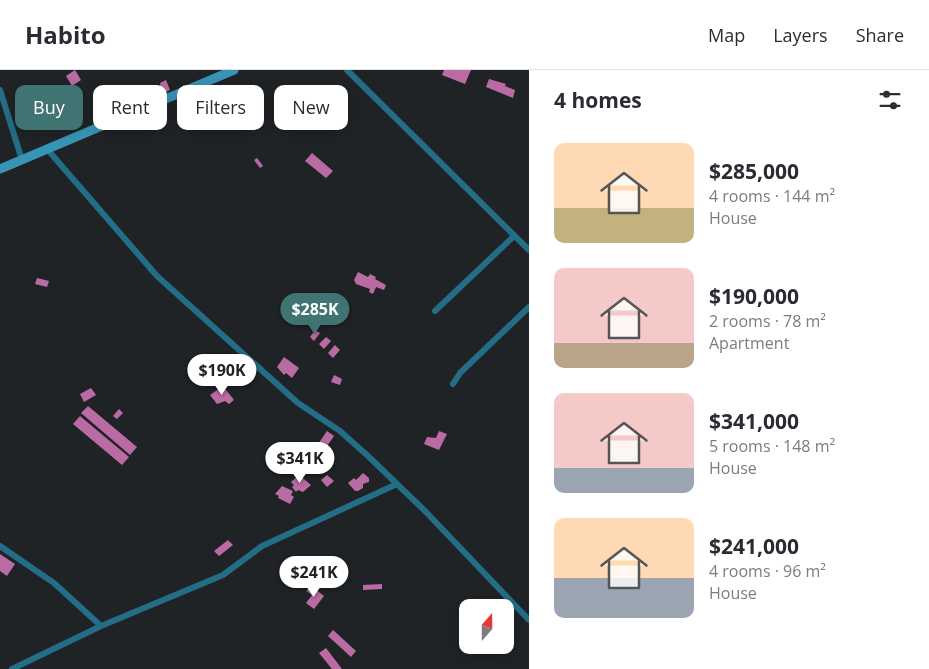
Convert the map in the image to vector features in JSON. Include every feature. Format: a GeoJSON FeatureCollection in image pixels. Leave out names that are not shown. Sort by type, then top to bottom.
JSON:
{"type":"FeatureCollection","features":[{"type":"Feature","properties":{"kind":"street"},"geometry":{"type":"LineString","coordinates":[[0,169],[234,70]]}},
{"type":"Feature","properties":{"kind":"street"},"geometry":{"type":"LineString","coordinates":[[347,70],[529,250]]}},
{"type":"Feature","properties":{"kind":"street"},"geometry":{"type":"LineString","coordinates":[[0,90],[22,160]]}},
{"type":"Feature","properties":{"kind":"street"},"geometry":{"type":"LineString","coordinates":[[48,149],[156,276],[298,402],[340,431],[478,564],[529,620]]}},
{"type":"Feature","properties":{"kind":"street"},"geometry":{"type":"LineString","coordinates":[[435,311],[514,236]]}},
{"type":"Feature","properties":{"kind":"street"},"geometry":{"type":"LineString","coordinates":[[454,384],[460,373],[529,307]]}},
{"type":"Feature","properties":{"kind":"street"},"geometry":{"type":"LineString","coordinates":[[12,669],[101,626],[223,575],[262,546],[397,484]]}},
{"type":"Feature","properties":{"kind":"street"},"geometry":{"type":"LineString","coordinates":[[0,546],[54,583],[101,626]]}},
{"type":"Feature","properties":{"kind":"building"},"geometry":{"type":"Polygon","coordinates":[[[75,70],[81,80],[71,85],[66,76],[75,70]]]}},
{"type":"Feature","properties":{"kind":"building"},"geometry":{"type":"Polygon","coordinates":[[[444,70],[471,70],[465,84],[442,75],[444,70]]]}},
{"type":"Feature","properties":{"kind":"building"},"geometry":{"type":"Polygon","coordinates":[[[489,79],[506,84],[505,86],[515,90],[513,98],[486,87],[489,79]]]}},
{"type":"Feature","properties":{"kind":"building"},"geometry":{"type":"Polygon","coordinates":[[[166,80],[170,90],[167,92],[167,85],[160,85],[160,83],[166,80]]]}},
{"type":"Feature","properties":{"kind":"building"},"geometry":{"type":"Polygon","coordinates":[[[312,153],[333,171],[326,178],[305,161],[312,153]]]}},
{"type":"Feature","properties":{"kind":"building"},"geometry":{"type":"Polygon","coordinates":[[[257,158],[263,166],[260,168],[254,160],[257,158]]]}},
{"type":"Feature","properties":{"kind":"building"},"geometry":{"type":"Polygon","coordinates":[[[358,272],[368,277],[370,274],[376,277],[375,279],[386,285],[384,290],[376,287],[373,294],[369,292],[370,289],[356,284],[354,280],[358,272]]]}},
{"type":"Feature","properties":{"kind":"building"},"geometry":{"type":"Polygon","coordinates":[[[37,278],[49,281],[47,287],[35,284],[37,278]]]}},
{"type":"Feature","properties":{"kind":"building"},"geometry":{"type":"Polygon","coordinates":[[[315,330],[320,333],[314,341],[310,337],[315,330]]]}},
{"type":"Feature","properties":{"kind":"building"},"geometry":{"type":"Polygon","coordinates":[[[326,337],[331,341],[324,349],[319,344],[326,337]]]}},
{"type":"Feature","properties":{"kind":"building"},"geometry":{"type":"Polygon","coordinates":[[[335,345],[340,350],[333,358],[328,353],[335,345]]]}},
{"type":"Feature","properties":{"kind":"building"},"geometry":{"type":"Polygon","coordinates":[[[284,357],[299,368],[292,378],[286,373],[284,375],[277,367],[284,357]]]}},
{"type":"Feature","properties":{"kind":"building"},"geometry":{"type":"Polygon","coordinates":[[[334,375],[342,379],[340,385],[331,382],[334,375]]]}},
{"type":"Feature","properties":{"kind":"building"},"geometry":{"type":"Polygon","coordinates":[[[223,386],[234,400],[229,404],[225,401],[217,404],[210,395],[223,386]]]}},
{"type":"Feature","properties":{"kind":"building"},"geometry":{"type":"Polygon","coordinates":[[[91,388],[96,395],[84,402],[80,394],[91,388]]]}},
{"type":"Feature","properties":{"kind":"building"},"geometry":{"type":"Polygon","coordinates":[[[88,406],[137,447],[130,455],[81,413],[88,406]]]}},
{"type":"Feature","properties":{"kind":"building"},"geometry":{"type":"Polygon","coordinates":[[[119,409],[123,413],[117,419],[113,416],[119,409]]]}},
{"type":"Feature","properties":{"kind":"building"},"geometry":{"type":"Polygon","coordinates":[[[80,416],[129,457],[122,465],[73,424],[80,416]]]}},
{"type":"Feature","properties":{"kind":"building"},"geometry":{"type":"Polygon","coordinates":[[[327,431],[334,436],[321,455],[314,450],[327,431]]]}},
{"type":"Feature","properties":{"kind":"building"},"geometry":{"type":"Polygon","coordinates":[[[439,431],[447,434],[439,450],[424,444],[427,437],[436,438],[439,431]]]}},
{"type":"Feature","properties":{"kind":"building"},"geometry":{"type":"Polygon","coordinates":[[[363,473],[369,478],[369,482],[363,484],[363,488],[355,491],[348,483],[354,478],[356,480],[363,473]]]}},
{"type":"Feature","properties":{"kind":"building"},"geometry":{"type":"Polygon","coordinates":[[[299,475],[311,485],[303,492],[298,490],[296,492],[292,487],[294,485],[291,482],[299,475]]]}},
{"type":"Feature","properties":{"kind":"building"},"geometry":{"type":"Polygon","coordinates":[[[327,475],[334,481],[327,487],[321,480],[327,475]]]}},
{"type":"Feature","properties":{"kind":"building"},"geometry":{"type":"Polygon","coordinates":[[[282,486],[293,491],[291,495],[294,497],[290,504],[278,498],[279,496],[275,494],[282,486]]]}},
{"type":"Feature","properties":{"kind":"building"},"geometry":{"type":"Polygon","coordinates":[[[228,540],[233,545],[219,556],[214,551],[228,540]]]}},
{"type":"Feature","properties":{"kind":"building"},"geometry":{"type":"Polygon","coordinates":[[[0,554],[15,564],[7,576],[0,571],[0,554]]]}},
{"type":"Feature","properties":{"kind":"building"},"geometry":{"type":"Polygon","coordinates":[[[382,584],[382,589],[363,590],[363,585],[382,584]]]}},
{"type":"Feature","properties":{"kind":"building"},"geometry":{"type":"Polygon","coordinates":[[[311,586],[324,596],[314,609],[306,603],[312,595],[306,591],[311,586]]]}},
{"type":"Feature","properties":{"kind":"building"},"geometry":{"type":"Polygon","coordinates":[[[333,630],[356,651],[351,657],[328,636],[333,630]]]}},
{"type":"Feature","properties":{"kind":"building"},"geometry":{"type":"Polygon","coordinates":[[[326,648],[342,669],[332,669],[319,653],[326,648]]]}}]}
